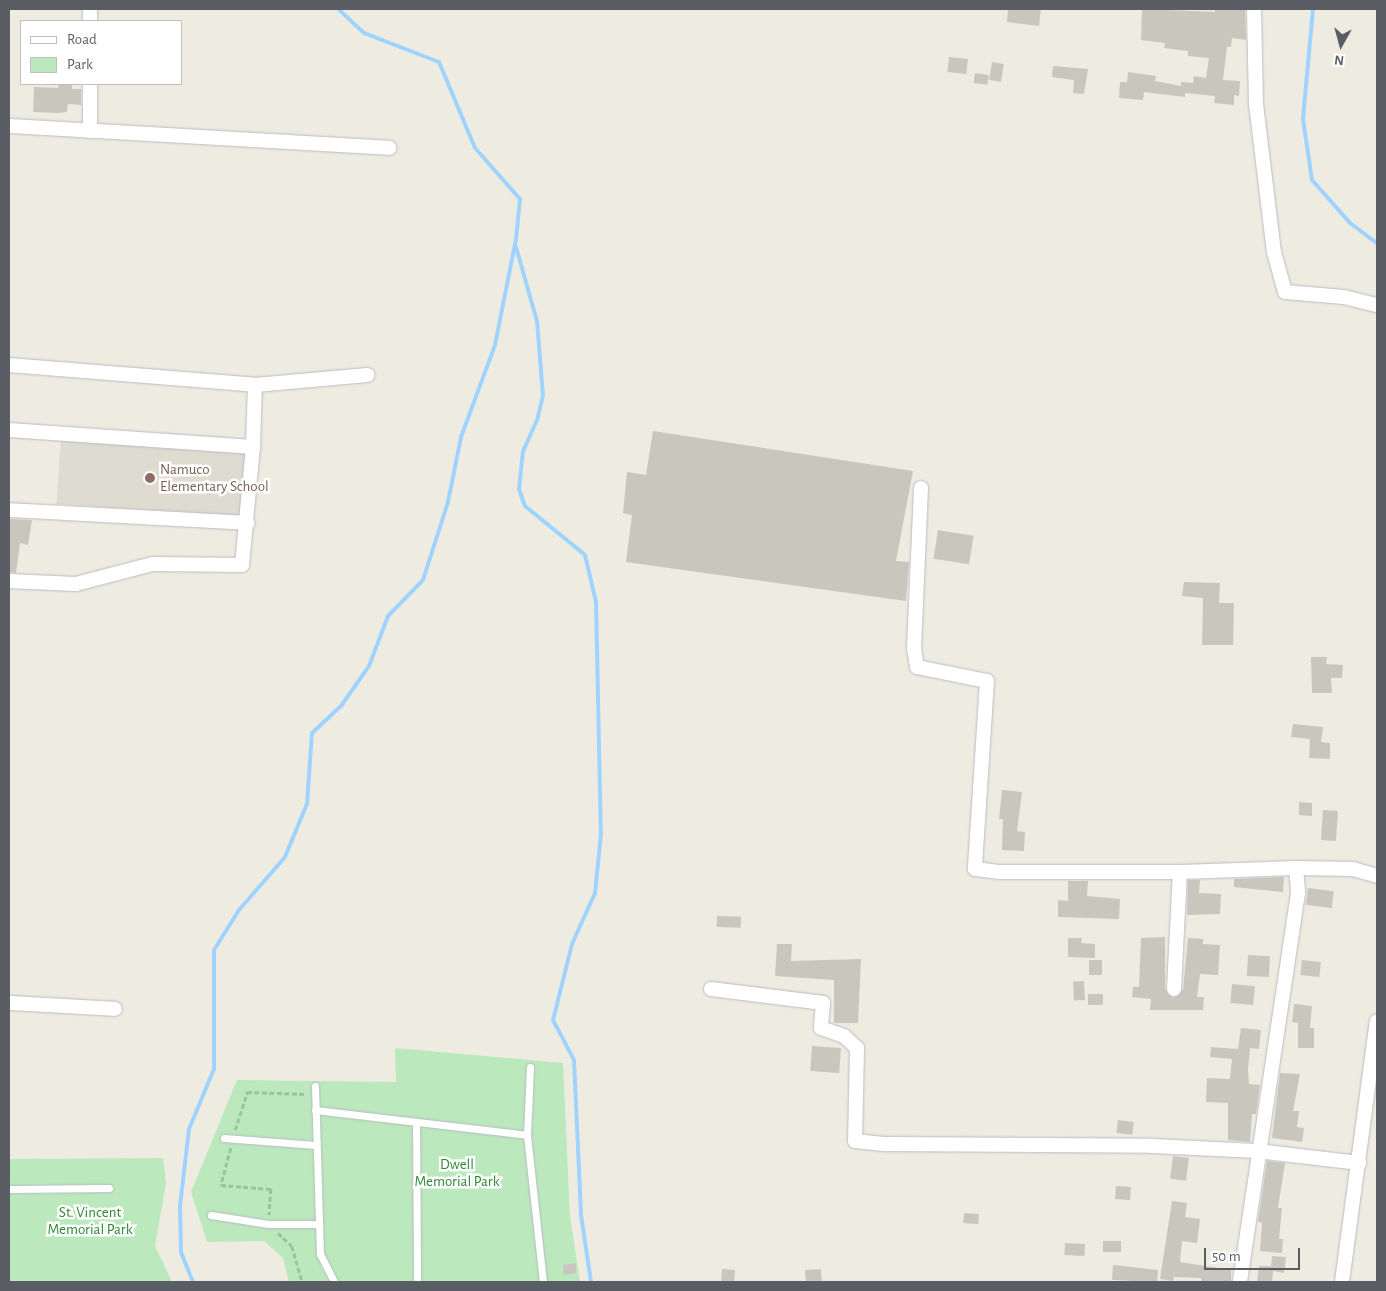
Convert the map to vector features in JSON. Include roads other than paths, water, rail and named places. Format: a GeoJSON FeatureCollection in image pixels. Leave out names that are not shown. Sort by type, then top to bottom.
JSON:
{"type":"FeatureCollection","features":[{"type":"Feature","properties":{"kind":"street"},"geometry":{"type":"LineString","coordinates":[[1254,9],[1256,104],[1274,252],[1285,292],[1344,296],[1377,305]]}},
{"type":"Feature","properties":{"kind":"street"},"geometry":{"type":"LineString","coordinates":[[90,85],[90,131]]}},
{"type":"Feature","properties":{"kind":"street"},"geometry":{"type":"LineString","coordinates":[[9,126],[389,148]]}},
{"type":"Feature","properties":{"kind":"street"},"geometry":{"type":"LineString","coordinates":[[9,365],[255,385],[368,375]]}},
{"type":"Feature","properties":{"kind":"street"},"geometry":{"type":"LineString","coordinates":[[9,581],[54,584],[93,582],[153,564],[236,568],[242,566],[248,523],[255,385]]}},
{"type":"Feature","properties":{"kind":"street"},"geometry":{"type":"LineString","coordinates":[[9,430],[253,447]]}},
{"type":"Feature","properties":{"kind":"street"},"geometry":{"type":"LineString","coordinates":[[921,488],[914,648],[917,668],[987,681],[975,869],[999,872],[1180,872],[1296,868],[1353,869],[1377,876]]}},
{"type":"Feature","properties":{"kind":"street"},"geometry":{"type":"LineString","coordinates":[[9,510],[248,523]]}},
{"type":"Feature","properties":{"kind":"street"},"geometry":{"type":"LineString","coordinates":[[1240,1282],[1257,1151],[1298,893],[1296,868]]}},
{"type":"Feature","properties":{"kind":"street"},"geometry":{"type":"LineString","coordinates":[[1174,989],[1180,872]]}},
{"type":"Feature","properties":{"kind":"street"},"geometry":{"type":"LineString","coordinates":[[710,989],[823,1002],[821,1028],[844,1036],[857,1048],[855,1141],[886,1144],[1153,1146],[1257,1151],[1359,1163]]}},
{"type":"Feature","properties":{"kind":"street"},"geometry":{"type":"LineString","coordinates":[[9,1003],[115,1008]]}},
{"type":"Feature","properties":{"kind":"street"},"geometry":{"type":"LineString","coordinates":[[1342,1282],[1377,1021]]}},
{"type":"Feature","properties":{"kind":"lane"},"geometry":{"type":"LineString","coordinates":[[530,1068],[527,1135],[543,1282]]}},
{"type":"Feature","properties":{"kind":"lane"},"geometry":{"type":"LineString","coordinates":[[315,1086],[320,1254],[334,1282]]}},
{"type":"Feature","properties":{"kind":"lane"},"geometry":{"type":"LineString","coordinates":[[315,1110],[416,1124],[527,1135]]}},
{"type":"Feature","properties":{"kind":"lane"},"geometry":{"type":"LineString","coordinates":[[416,1124],[417,1282]]}},
{"type":"Feature","properties":{"kind":"lane"},"geometry":{"type":"LineString","coordinates":[[224,1138],[316,1145]]}},
{"type":"Feature","properties":{"kind":"lane"},"geometry":{"type":"LineString","coordinates":[[9,1189],[109,1188]]}},
{"type":"Feature","properties":{"kind":"lane"},"geometry":{"type":"LineString","coordinates":[[211,1216],[268,1224],[319,1224]]}},
{"type":"Feature","properties":{"kind":"waterway"},"geometry":{"type":"LineString","coordinates":[[193,1282],[181,1253],[180,1206],[189,1129],[214,1069],[214,950],[239,910],[285,857],[307,804],[312,733],[341,706],[369,666],[388,616],[423,580],[448,502],[461,437],[495,345],[516,239],[520,199],[475,148],[439,62],[364,33],[338,9]]}},
{"type":"Feature","properties":{"kind":"waterway"},"geometry":{"type":"LineString","coordinates":[[1313,9],[1303,119],[1312,180],[1350,223],[1377,243]]}},
{"type":"Feature","properties":{"kind":"waterway"},"geometry":{"type":"LineString","coordinates":[[516,247],[537,321],[543,395],[537,420],[523,451],[519,489],[525,506],[585,555],[596,602],[601,834],[595,893],[572,944],[553,1020],[574,1060],[581,1215],[591,1282]]}},
{"type":"Feature","properties":{"kind":"place","name":"Namuco Elementary School"},"geometry":{"type":"Point","coordinates":[150,478]}},
{"type":"Feature","properties":{"kind":"park label","name":"Dwell Memorial Park"},"geometry":{"type":"Point","coordinates":[457,1172]}},
{"type":"Feature","properties":{"kind":"park label","name":"St. Vincent Memorial Park"},"geometry":{"type":"Point","coordinates":[90,1220]}}]}
